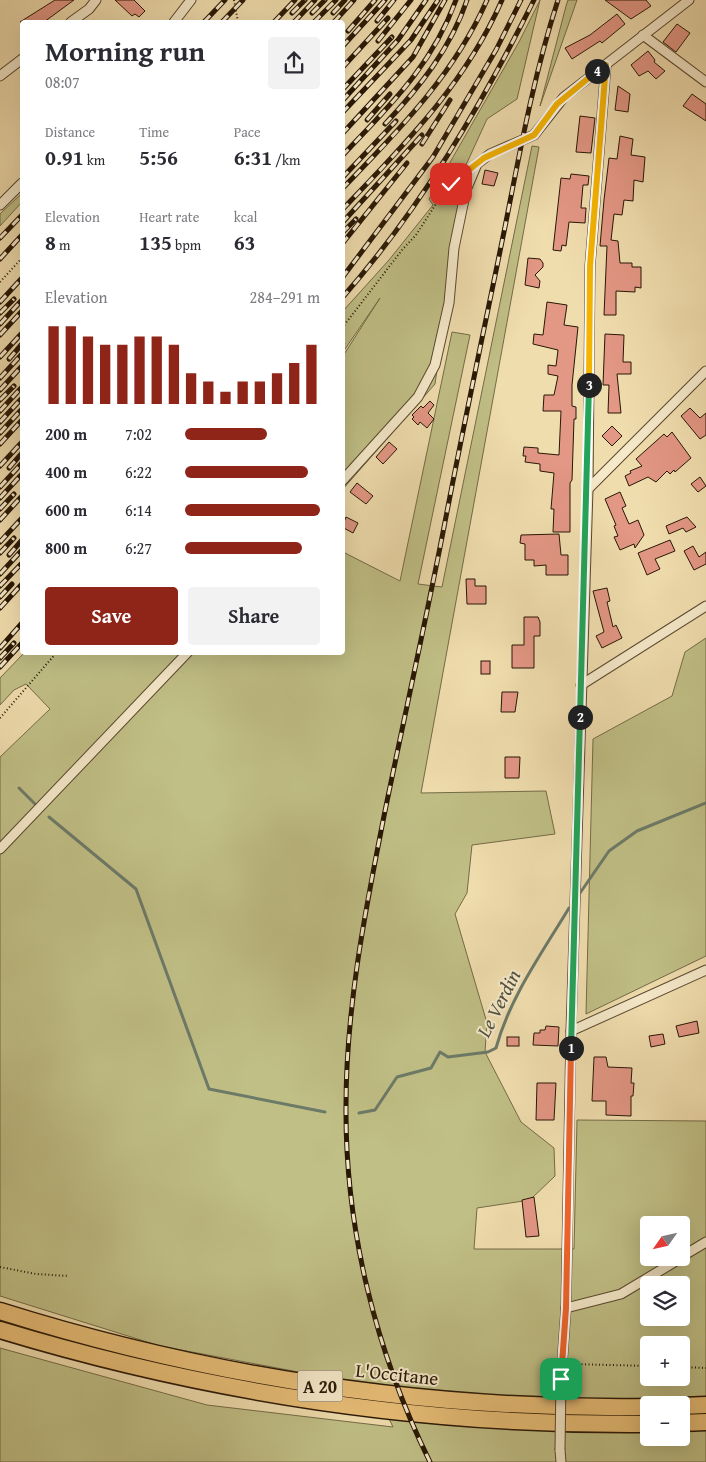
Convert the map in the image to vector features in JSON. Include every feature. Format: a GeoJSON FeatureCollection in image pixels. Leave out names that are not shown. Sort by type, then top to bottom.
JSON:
{"type":"FeatureCollection","features":[{"type":"Feature","properties":{"kind":"highway","name":"L'Occitane"},"geometry":{"type":"LineString","coordinates":[[0,1311],[60,1330],[143,1351],[322,1386],[421,1398],[532,1405],[640,1407]]}},
{"type":"Feature","properties":{"kind":"highway","name":"L'Occitane"},"geometry":{"type":"LineString","coordinates":[[0,1330],[150,1370],[221,1386],[319,1402],[422,1415],[524,1422],[640,1424]]}},
{"type":"Feature","properties":{"kind":"highway"},"geometry":{"type":"LineString","coordinates":[[690,1406],[706,1405]]}},
{"type":"Feature","properties":{"kind":"highway"},"geometry":{"type":"LineString","coordinates":[[690,1423],[706,1422]]}},
{"type":"Feature","properties":{"kind":"street"},"geometry":{"type":"LineString","coordinates":[[74,20],[89,9],[96,0]]}},
{"type":"Feature","properties":{"kind":"street"},"geometry":{"type":"LineString","coordinates":[[176,20],[191,0]]}},
{"type":"Feature","properties":{"kind":"street"},"geometry":{"type":"LineString","coordinates":[[345,478],[418,397],[435,365],[440,353],[449,303],[454,248],[466,190],[477,164],[490,154],[534,135],[557,104],[689,0]]}},
{"type":"Feature","properties":{"kind":"street"},"geometry":{"type":"LineString","coordinates":[[644,36],[706,82]]}},
{"type":"Feature","properties":{"kind":"street"},"geometry":{"type":"LineString","coordinates":[[0,76],[20,61]]}},
{"type":"Feature","properties":{"kind":"street"},"geometry":{"type":"LineString","coordinates":[[561,1462],[561,1379],[566,1308],[571,1031],[588,489],[590,266],[606,65]]}},
{"type":"Feature","properties":{"kind":"street"},"geometry":{"type":"LineString","coordinates":[[0,205],[20,185]]}},
{"type":"Feature","properties":{"kind":"street"},"geometry":{"type":"LineString","coordinates":[[588,489],[706,371]]}},
{"type":"Feature","properties":{"kind":"street"},"geometry":{"type":"LineString","coordinates":[[581,685],[706,606]]}},
{"type":"Feature","properties":{"kind":"street"},"geometry":{"type":"LineString","coordinates":[[0,849],[185,655]]}},
{"type":"Feature","properties":{"kind":"street"},"geometry":{"type":"LineString","coordinates":[[571,1031],[706,970]]}},
{"type":"Feature","properties":{"kind":"street"},"geometry":{"type":"LineString","coordinates":[[690,1252],[706,1242]]}},
{"type":"Feature","properties":{"kind":"street"},"geometry":{"type":"LineString","coordinates":[[566,1308],[621,1294],[666,1266]]}},
{"type":"Feature","properties":{"kind":"path"},"geometry":{"type":"LineString","coordinates":[[234,0],[238,20]]}},
{"type":"Feature","properties":{"kind":"path"},"geometry":{"type":"LineString","coordinates":[[345,324],[402,250],[416,235],[451,184],[477,164]]}},
{"type":"Feature","properties":{"kind":"path"},"geometry":{"type":"LineString","coordinates":[[0,282],[20,260]]}},
{"type":"Feature","properties":{"kind":"path"},"geometry":{"type":"LineString","coordinates":[[0,718],[54,655]]}},
{"type":"Feature","properties":{"kind":"path"},"geometry":{"type":"LineString","coordinates":[[0,1267],[36,1274],[69,1276]]}},
{"type":"Feature","properties":{"kind":"path"},"geometry":{"type":"LineString","coordinates":[[562,1364],[640,1366]]}},
{"type":"Feature","properties":{"kind":"path"},"geometry":{"type":"LineString","coordinates":[[690,1367],[706,1368]]}},
{"type":"Feature","properties":{"kind":"shaded area"},"geometry":{"type":"Polygon","coordinates":[[[540,0],[517,99],[487,119],[466,165],[435,384],[345,487],[345,353],[380,298],[345,349],[345,309],[389,260],[433,205],[429,199],[519,42],[540,0]]]}},
{"type":"Feature","properties":{"kind":"shaded area"},"geometry":{"type":"Polygon","coordinates":[[[568,0],[577,0],[540,106],[566,6],[568,0]]]}},
{"type":"Feature","properties":{"kind":"shaded area"},"geometry":{"type":"Polygon","coordinates":[[[532,146],[539,147],[421,793],[546,791],[555,834],[472,845],[467,893],[455,914],[487,1023],[485,1052],[521,1122],[554,1148],[555,1176],[530,1200],[477,1208],[474,1249],[574,1249],[577,1120],[706,1121],[706,1462],[0,1462],[0,1348],[207,1405],[393,1427],[373,1386],[160,1346],[0,1296],[0,757],[50,709],[26,684],[14,690],[0,705],[0,678],[22,655],[345,655],[345,553],[400,581],[452,332],[470,335],[418,584],[442,587],[532,146]]]}},
{"type":"Feature","properties":{"kind":"shaded area"},"geometry":{"type":"Polygon","coordinates":[[[20,195],[20,204],[0,226],[0,214],[20,195]]]}},
{"type":"Feature","properties":{"kind":"shaded area"},"geometry":{"type":"Polygon","coordinates":[[[706,638],[706,956],[586,1014],[593,739],[672,696],[685,652],[706,638]]]}},
{"type":"Feature","properties":{"kind":"building"},"geometry":{"type":"Polygon","coordinates":[[[55,0],[74,0],[47,20],[23,20],[55,0]]]}},
{"type":"Feature","properties":{"kind":"building"},"geometry":{"type":"Polygon","coordinates":[[[115,0],[134,0],[145,11],[139,17],[135,14],[132,16],[115,0]]]}},
{"type":"Feature","properties":{"kind":"building"},"geometry":{"type":"Polygon","coordinates":[[[605,0],[646,0],[651,6],[631,19],[605,0]]]}},
{"type":"Feature","properties":{"kind":"building"},"geometry":{"type":"Polygon","coordinates":[[[617,14],[625,24],[602,43],[600,41],[572,59],[565,48],[590,35],[617,14]]]}},
{"type":"Feature","properties":{"kind":"building"},"geometry":{"type":"Polygon","coordinates":[[[677,24],[690,33],[676,52],[663,42],[677,24]]]}},
{"type":"Feature","properties":{"kind":"building"},"geometry":{"type":"Polygon","coordinates":[[[648,51],[655,60],[654,62],[665,71],[656,79],[648,71],[639,76],[631,65],[648,51]]]}},
{"type":"Feature","properties":{"kind":"building"},"geometry":{"type":"Polygon","coordinates":[[[618,86],[630,94],[628,112],[615,110],[618,86]]]}},
{"type":"Feature","properties":{"kind":"building"},"geometry":{"type":"Polygon","coordinates":[[[692,94],[706,104],[706,121],[683,106],[692,94]]]}},
{"type":"Feature","properties":{"kind":"building"},"geometry":{"type":"Polygon","coordinates":[[[580,116],[595,118],[591,153],[576,152],[580,116]]]}},
{"type":"Feature","properties":{"kind":"building"},"geometry":{"type":"Polygon","coordinates":[[[620,136],[633,139],[631,155],[645,157],[643,182],[634,180],[633,201],[624,200],[622,215],[614,214],[611,240],[618,241],[620,263],[632,263],[632,267],[641,267],[641,288],[635,287],[635,292],[616,291],[616,315],[604,315],[607,246],[600,246],[604,200],[609,158],[617,159],[620,136]]]}},
{"type":"Feature","properties":{"kind":"building"},"geometry":{"type":"Polygon","coordinates":[[[485,170],[498,173],[494,186],[482,184],[485,170]]]}},
{"type":"Feature","properties":{"kind":"building"},"geometry":{"type":"Polygon","coordinates":[[[571,174],[589,176],[588,185],[583,185],[581,208],[586,208],[585,223],[569,222],[566,246],[562,245],[561,251],[553,250],[561,178],[570,179],[571,174]]]}},
{"type":"Feature","properties":{"kind":"building"},"geometry":{"type":"Polygon","coordinates":[[[528,258],[540,259],[543,263],[543,267],[535,275],[540,281],[539,288],[525,285],[528,258]]]}},
{"type":"Feature","properties":{"kind":"building"},"geometry":{"type":"Polygon","coordinates":[[[547,302],[567,305],[564,325],[578,327],[572,385],[572,406],[576,407],[576,419],[574,419],[572,480],[570,483],[570,532],[553,532],[554,509],[551,509],[554,473],[540,471],[540,464],[525,462],[526,456],[523,456],[524,447],[538,448],[538,453],[559,455],[561,411],[543,411],[544,395],[554,395],[558,376],[548,374],[548,365],[556,366],[558,350],[533,344],[534,334],[543,335],[547,302]]]}},
{"type":"Feature","properties":{"kind":"building"},"geometry":{"type":"Polygon","coordinates":[[[605,334],[624,335],[623,362],[631,362],[631,374],[617,374],[621,413],[608,413],[609,385],[603,385],[605,334]]]}},
{"type":"Feature","properties":{"kind":"building"},"geometry":{"type":"Polygon","coordinates":[[[430,401],[434,405],[428,413],[434,419],[427,428],[420,422],[418,425],[412,419],[414,417],[412,415],[421,406],[423,408],[430,401]]]}},
{"type":"Feature","properties":{"kind":"building"},"geometry":{"type":"Polygon","coordinates":[[[690,408],[700,418],[706,413],[706,435],[700,439],[681,416],[690,408]]]}},
{"type":"Feature","properties":{"kind":"building"},"geometry":{"type":"Polygon","coordinates":[[[612,426],[622,436],[612,446],[602,436],[612,426]]]}},
{"type":"Feature","properties":{"kind":"building"},"geometry":{"type":"Polygon","coordinates":[[[672,432],[691,458],[675,472],[674,470],[670,474],[667,471],[656,482],[648,477],[629,486],[625,476],[631,473],[630,471],[642,466],[636,459],[664,434],[667,437],[672,432]]]}},
{"type":"Feature","properties":{"kind":"building"},"geometry":{"type":"Polygon","coordinates":[[[389,442],[397,449],[383,464],[376,457],[389,442]]]}},
{"type":"Feature","properties":{"kind":"building"},"geometry":{"type":"Polygon","coordinates":[[[700,477],[706,486],[698,492],[691,484],[700,477]]]}},
{"type":"Feature","properties":{"kind":"building"},"geometry":{"type":"Polygon","coordinates":[[[357,483],[373,496],[366,504],[350,492],[357,483]]]}},
{"type":"Feature","properties":{"kind":"building"},"geometry":{"type":"Polygon","coordinates":[[[620,492],[626,506],[622,508],[629,524],[638,520],[644,535],[635,548],[634,544],[620,550],[614,537],[618,536],[614,526],[616,525],[605,499],[620,492]]]}},
{"type":"Feature","properties":{"kind":"building"},"geometry":{"type":"Polygon","coordinates":[[[346,517],[358,523],[353,533],[345,529],[346,517]]]}},
{"type":"Feature","properties":{"kind":"building"},"geometry":{"type":"Polygon","coordinates":[[[687,517],[696,527],[686,532],[683,528],[669,534],[666,526],[687,517]]]}},
{"type":"Feature","properties":{"kind":"building"},"geometry":{"type":"Polygon","coordinates":[[[559,534],[561,555],[568,555],[568,575],[546,575],[546,565],[534,566],[534,560],[525,560],[525,544],[520,543],[521,535],[559,534]]]}},
{"type":"Feature","properties":{"kind":"building"},"geometry":{"type":"Polygon","coordinates":[[[670,540],[675,551],[655,559],[660,569],[647,575],[638,553],[670,540]]]}},
{"type":"Feature","properties":{"kind":"building"},"geometry":{"type":"Polygon","coordinates":[[[693,546],[699,557],[706,552],[706,564],[694,570],[684,551],[693,546]]]}},
{"type":"Feature","properties":{"kind":"building"},"geometry":{"type":"Polygon","coordinates":[[[466,579],[475,579],[475,586],[486,586],[486,604],[467,604],[466,579]]]}},
{"type":"Feature","properties":{"kind":"building"},"geometry":{"type":"Polygon","coordinates":[[[607,588],[610,601],[607,602],[613,627],[616,625],[622,638],[602,648],[596,636],[604,632],[593,591],[607,588]]]}},
{"type":"Feature","properties":{"kind":"building"},"geometry":{"type":"Polygon","coordinates":[[[524,617],[538,617],[540,622],[540,636],[534,636],[534,668],[512,668],[512,645],[524,645],[524,617]]]}},
{"type":"Feature","properties":{"kind":"building"},"geometry":{"type":"Polygon","coordinates":[[[481,661],[490,661],[490,674],[481,674],[481,661]]]}},
{"type":"Feature","properties":{"kind":"building"},"geometry":{"type":"Polygon","coordinates":[[[502,692],[518,692],[515,712],[501,712],[502,692]]]}},
{"type":"Feature","properties":{"kind":"building"},"geometry":{"type":"Polygon","coordinates":[[[505,757],[520,757],[519,778],[505,778],[505,757]]]}},
{"type":"Feature","properties":{"kind":"building"},"geometry":{"type":"Polygon","coordinates":[[[697,1021],[699,1033],[679,1037],[676,1026],[697,1021]]]}},
{"type":"Feature","properties":{"kind":"building"},"geometry":{"type":"Polygon","coordinates":[[[546,1026],[559,1027],[558,1046],[533,1045],[534,1033],[540,1033],[540,1030],[545,1030],[546,1026]]]}},
{"type":"Feature","properties":{"kind":"building"},"geometry":{"type":"Polygon","coordinates":[[[663,1034],[665,1044],[651,1047],[649,1036],[663,1034]]]}},
{"type":"Feature","properties":{"kind":"building"},"geometry":{"type":"Polygon","coordinates":[[[507,1037],[519,1037],[519,1046],[507,1046],[507,1037]]]}},
{"type":"Feature","properties":{"kind":"building"},"geometry":{"type":"Polygon","coordinates":[[[594,1057],[606,1057],[608,1067],[632,1068],[631,1083],[634,1083],[633,1096],[631,1096],[631,1116],[606,1115],[606,1101],[592,1101],[594,1057]]]}},
{"type":"Feature","properties":{"kind":"building"},"geometry":{"type":"Polygon","coordinates":[[[537,1083],[556,1083],[554,1120],[536,1120],[537,1083]]]}},
{"type":"Feature","properties":{"kind":"building"},"geometry":{"type":"Polygon","coordinates":[[[534,1197],[539,1236],[526,1237],[522,1200],[534,1197]]]}},
{"type":"Feature","properties":{"kind":"waterway"},"geometry":{"type":"LineString","coordinates":[[19,788],[38,807]]}},
{"type":"Feature","properties":{"kind":"waterway","name":"Le Verdin"},"geometry":{"type":"LineString","coordinates":[[580,893],[609,851],[637,831],[706,803]]}},
{"type":"Feature","properties":{"kind":"waterway"},"geometry":{"type":"LineString","coordinates":[[49,817],[136,889],[209,1089],[325,1112]]}},
{"type":"Feature","properties":{"kind":"waterway","name":"Le Verdin"},"geometry":{"type":"LineString","coordinates":[[359,1113],[375,1110],[397,1077],[431,1068],[440,1052],[448,1057],[488,1052],[496,1048],[518,993],[569,908]]}},
{"type":"Feature","properties":{"kind":"railway"},"geometry":{"type":"LineString","coordinates":[[206,20],[225,0]]}},
{"type":"Feature","properties":{"kind":"railway"},"geometry":{"type":"LineString","coordinates":[[224,20],[243,0]]}},
{"type":"Feature","properties":{"kind":"railway"},"geometry":{"type":"LineString","coordinates":[[276,20],[295,0]]}},
{"type":"Feature","properties":{"kind":"railway"},"geometry":{"type":"LineString","coordinates":[[292,13],[305,0]]}},
{"type":"Feature","properties":{"kind":"railway"},"geometry":{"type":"LineString","coordinates":[[296,20],[315,0]]}},
{"type":"Feature","properties":{"kind":"railway"},"geometry":{"type":"LineString","coordinates":[[312,13],[325,0]]}},
{"type":"Feature","properties":{"kind":"railway"},"geometry":{"type":"LineString","coordinates":[[316,20],[336,0]]}},
{"type":"Feature","properties":{"kind":"railway"},"geometry":{"type":"LineString","coordinates":[[333,13],[345,0]]}},
{"type":"Feature","properties":{"kind":"railway"},"geometry":{"type":"LineString","coordinates":[[336,20],[354,0]]}},
{"type":"Feature","properties":{"kind":"railway"},"geometry":{"type":"LineString","coordinates":[[348,31],[375,0]]}},
{"type":"Feature","properties":{"kind":"railway"},"geometry":{"type":"LineString","coordinates":[[345,44],[385,0]]}},
{"type":"Feature","properties":{"kind":"railway"},"geometry":{"type":"LineString","coordinates":[[377,21],[394,0]]}},
{"type":"Feature","properties":{"kind":"railway"},"geometry":{"type":"LineString","coordinates":[[378,41],[411,0]]}},
{"type":"Feature","properties":{"kind":"railway"},"geometry":{"type":"LineString","coordinates":[[345,98],[398,40],[426,0]]}},
{"type":"Feature","properties":{"kind":"railway"},"geometry":{"type":"LineString","coordinates":[[345,110],[411,40],[438,0]]}},
{"type":"Feature","properties":{"kind":"railway"},"geometry":{"type":"LineString","coordinates":[[345,131],[413,57],[445,0]]}},
{"type":"Feature","properties":{"kind":"railway"},"geometry":{"type":"LineString","coordinates":[[345,153],[408,84],[422,65],[446,24],[456,0]]}},
{"type":"Feature","properties":{"kind":"railway"},"geometry":{"type":"LineString","coordinates":[[385,124],[422,82],[443,51],[467,0]]}},
{"type":"Feature","properties":{"kind":"railway"},"geometry":{"type":"LineString","coordinates":[[345,186],[384,146],[423,101],[458,53],[474,27],[487,0]]}},
{"type":"Feature","properties":{"kind":"railway"},"geometry":{"type":"LineString","coordinates":[[345,207],[410,137],[452,86],[471,59],[502,0]]}},
{"type":"Feature","properties":{"kind":"railway"},"geometry":{"type":"LineString","coordinates":[[345,274],[433,157],[496,50],[521,0]]}},
{"type":"Feature","properties":{"kind":"railway"},"geometry":{"type":"LineString","coordinates":[[345,294],[398,228],[448,155],[493,79],[534,0]]}},
{"type":"Feature","properties":{"kind":"railway"},"geometry":{"type":"LineString","coordinates":[[430,1462],[411,1420],[379,1333],[367,1289],[358,1244],[347,1152],[346,1106],[349,1033],[358,960],[384,816],[522,141],[549,28],[558,0]]}},
{"type":"Feature","properties":{"kind":"railway"},"geometry":{"type":"LineString","coordinates":[[345,65],[388,18]]}},
{"type":"Feature","properties":{"kind":"railway"},"geometry":{"type":"LineString","coordinates":[[345,87],[392,37]]}},
{"type":"Feature","properties":{"kind":"railway"},"geometry":{"type":"LineString","coordinates":[[367,120],[390,94]]}},
{"type":"Feature","properties":{"kind":"railway"},"geometry":{"type":"LineString","coordinates":[[422,144],[450,100]]}},
{"type":"Feature","properties":{"kind":"railway"},"geometry":{"type":"LineString","coordinates":[[345,175],[396,121]]}},
{"type":"Feature","properties":{"kind":"railway"},"geometry":{"type":"LineString","coordinates":[[345,220],[422,135]]}},
{"type":"Feature","properties":{"kind":"railway"},"geometry":{"type":"LineString","coordinates":[[345,240],[407,163]]}},
{"type":"Feature","properties":{"kind":"railway"},"geometry":{"type":"LineString","coordinates":[[0,238],[20,217]]}},
{"type":"Feature","properties":{"kind":"railway"},"geometry":{"type":"LineString","coordinates":[[345,230],[356,219]]}},
{"type":"Feature","properties":{"kind":"railway"},"geometry":{"type":"LineString","coordinates":[[0,259],[20,237]]}},
{"type":"Feature","properties":{"kind":"railway"},"geometry":{"type":"LineString","coordinates":[[0,302],[20,280]]}},
{"type":"Feature","properties":{"kind":"railway"},"geometry":{"type":"LineString","coordinates":[[0,313],[14,299]]}},
{"type":"Feature","properties":{"kind":"railway"},"geometry":{"type":"LineString","coordinates":[[0,324],[20,302]]}},
{"type":"Feature","properties":{"kind":"railway"},"geometry":{"type":"LineString","coordinates":[[0,335],[20,313]]}},
{"type":"Feature","properties":{"kind":"railway"},"geometry":{"type":"LineString","coordinates":[[0,357],[20,335]]}},
{"type":"Feature","properties":{"kind":"railway"},"geometry":{"type":"LineString","coordinates":[[9,359],[20,346]]}},
{"type":"Feature","properties":{"kind":"railway"},"geometry":{"type":"LineString","coordinates":[[0,378],[20,356]]}},
{"type":"Feature","properties":{"kind":"railway"},"geometry":{"type":"LineString","coordinates":[[0,390],[20,368]]}},
{"type":"Feature","properties":{"kind":"railway"},"geometry":{"type":"LineString","coordinates":[[0,400],[14,386]]}},
{"type":"Feature","properties":{"kind":"railway"},"geometry":{"type":"LineString","coordinates":[[0,411],[20,389]]}},
{"type":"Feature","properties":{"kind":"railway"},"geometry":{"type":"LineString","coordinates":[[0,422],[20,400]]}},
{"type":"Feature","properties":{"kind":"railway"},"geometry":{"type":"LineString","coordinates":[[0,433],[20,411]]}},
{"type":"Feature","properties":{"kind":"railway"},"geometry":{"type":"LineString","coordinates":[[0,444],[20,422]]}},
{"type":"Feature","properties":{"kind":"railway"},"geometry":{"type":"LineString","coordinates":[[0,466],[20,444]]}},
{"type":"Feature","properties":{"kind":"railway"},"geometry":{"type":"LineString","coordinates":[[9,468],[20,455]]}},
{"type":"Feature","properties":{"kind":"railway"},"geometry":{"type":"LineString","coordinates":[[0,487],[20,465]]}},
{"type":"Feature","properties":{"kind":"railway"},"geometry":{"type":"LineString","coordinates":[[0,498],[20,476]]}},
{"type":"Feature","properties":{"kind":"railway"},"geometry":{"type":"LineString","coordinates":[[0,509],[14,494]]}},
{"type":"Feature","properties":{"kind":"railway"},"geometry":{"type":"LineString","coordinates":[[0,520],[20,498]]}},
{"type":"Feature","properties":{"kind":"railway"},"geometry":{"type":"LineString","coordinates":[[0,542],[20,520]]}},
{"type":"Feature","properties":{"kind":"railway"},"geometry":{"type":"LineString","coordinates":[[0,553],[14,538]]}},
{"type":"Feature","properties":{"kind":"railway"},"geometry":{"type":"LineString","coordinates":[[9,555],[20,542]]}},
{"type":"Feature","properties":{"kind":"railway"},"geometry":{"type":"LineString","coordinates":[[0,574],[20,552]]}},
{"type":"Feature","properties":{"kind":"railway"},"geometry":{"type":"LineString","coordinates":[[0,586],[20,565]]}},
{"type":"Feature","properties":{"kind":"railway"},"geometry":{"type":"LineString","coordinates":[[0,597],[12,584]]}},
{"type":"Feature","properties":{"kind":"railway"},"geometry":{"type":"LineString","coordinates":[[0,608],[20,586]]}},
{"type":"Feature","properties":{"kind":"railway"},"geometry":{"type":"LineString","coordinates":[[0,648],[20,625]]}},
{"type":"Feature","properties":{"kind":"railway"},"geometry":{"type":"LineString","coordinates":[[0,658],[14,643]]}},
{"type":"Feature","properties":{"kind":"railway"},"geometry":{"type":"LineString","coordinates":[[0,667],[20,645]]}},
{"type":"Feature","properties":{"kind":"route"},"geometry":{"type":"LineString","coordinates":[[451,184],[460,175],[490,154],[522,142],[534,135],[544,124],[553,108],[564,97],[606,65],[598,190],[590,266],[588,489],[571,1031],[566,1308],[561,1379]]}}]}
